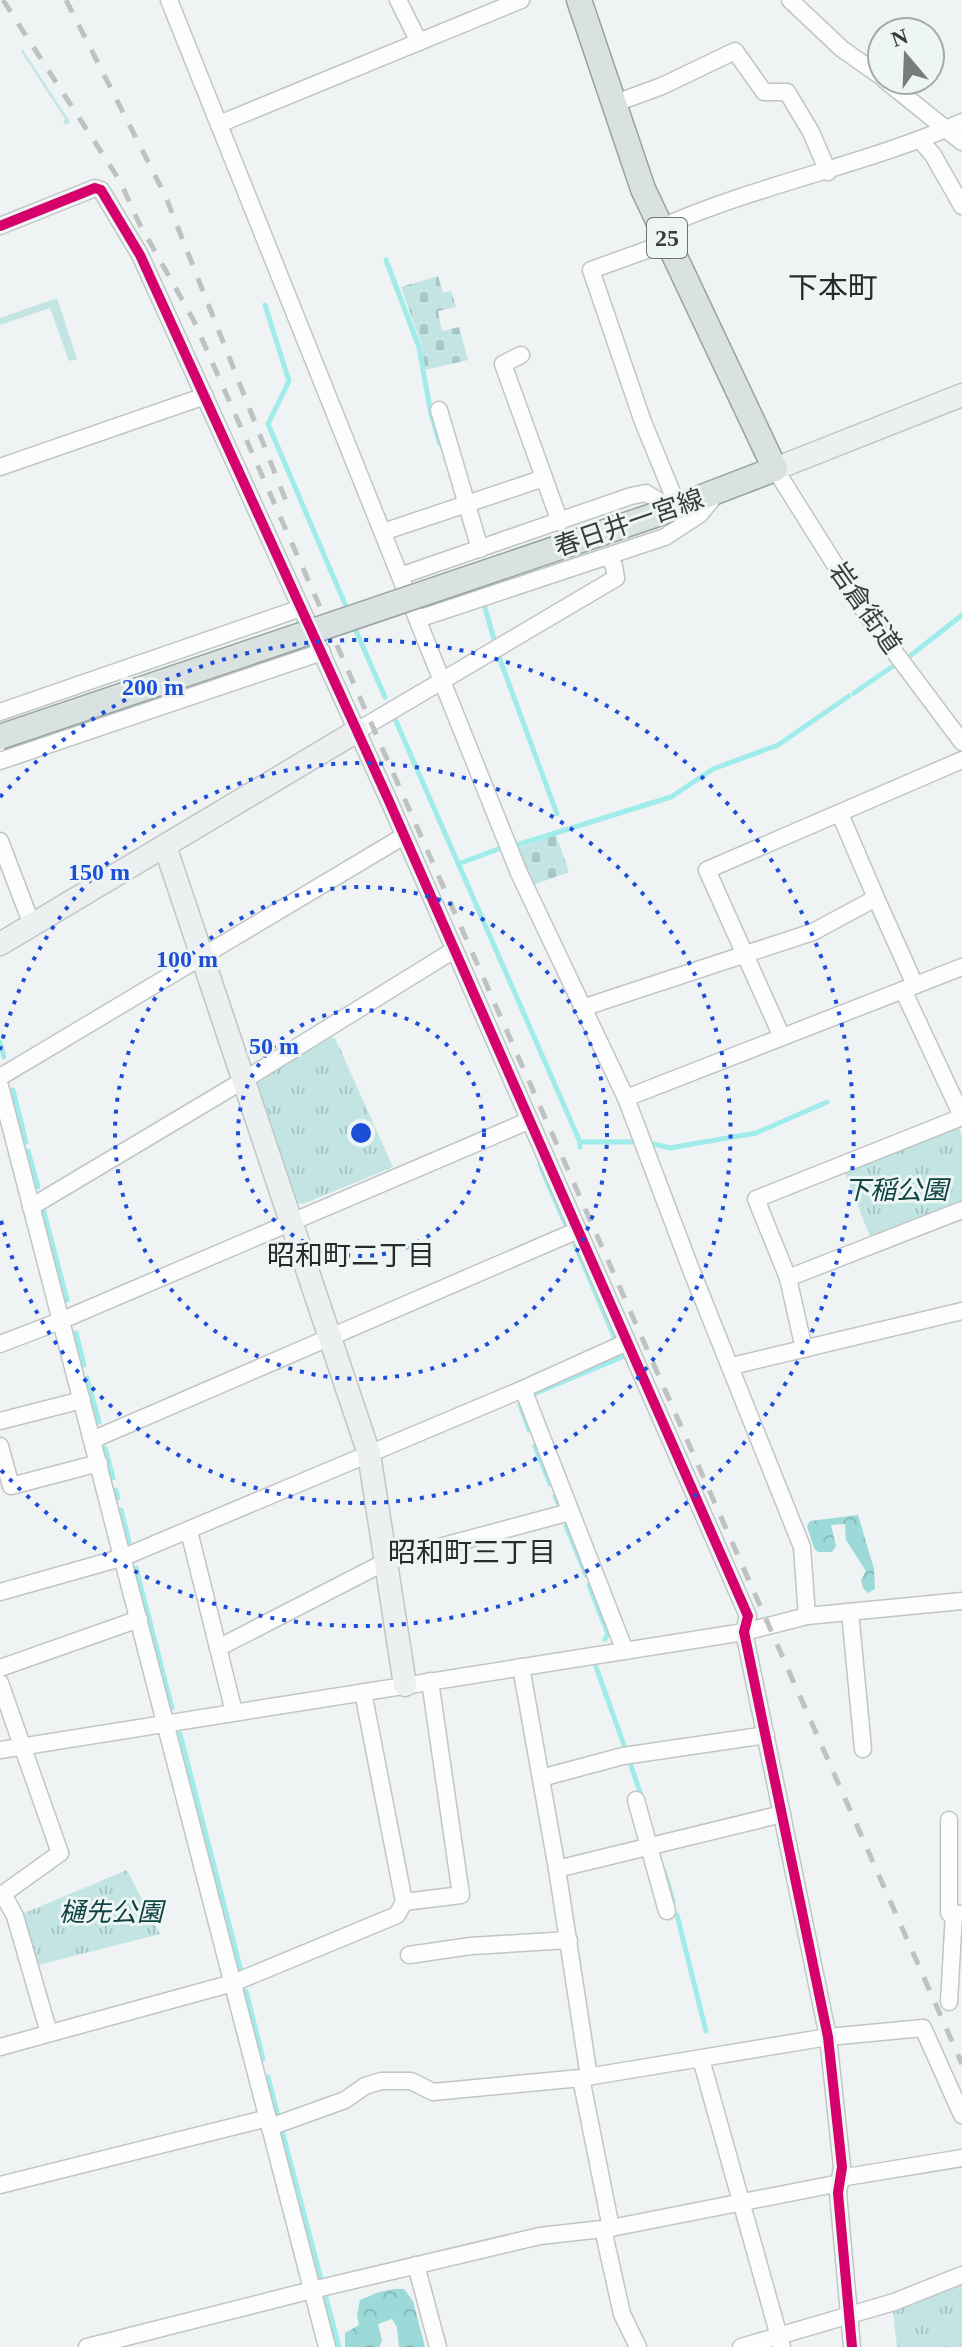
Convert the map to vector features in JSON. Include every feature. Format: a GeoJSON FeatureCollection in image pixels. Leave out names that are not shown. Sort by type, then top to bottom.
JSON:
{"type":"FeatureCollection","features":[{"type":"Feature","properties":{"kind":"main road","name":"25"},"geometry":{"type":"LineString","coordinates":[[579,0],[643,189],[775,469]]}},
{"type":"Feature","properties":{"kind":"main road","name":"春日井一宮線"},"geometry":{"type":"LineString","coordinates":[[0,737],[668,510],[775,469]]}},
{"type":"Feature","properties":{"kind":"street"},"geometry":{"type":"LineString","coordinates":[[169,0],[519,873],[626,1098],[690,1267],[732,1366],[802,1547],[807,1616]]}},
{"type":"Feature","properties":{"kind":"street"},"geometry":{"type":"LineString","coordinates":[[398,0],[419,42]]}},
{"type":"Feature","properties":{"kind":"street"},"geometry":{"type":"LineString","coordinates":[[219,124],[521,0]]}},
{"type":"Feature","properties":{"kind":"street"},"geometry":{"type":"LineString","coordinates":[[790,0],[842,49],[866,66]]}},
{"type":"Feature","properties":{"kind":"street"},"geometry":{"type":"LineString","coordinates":[[613,104],[662,86],[735,51],[764,92],[787,92],[811,132],[828,172]]}},
{"type":"Feature","properties":{"kind":"street"},"geometry":{"type":"LineString","coordinates":[[905,96],[962,142]]}},
{"type":"Feature","properties":{"kind":"street"},"geometry":{"type":"LineString","coordinates":[[668,510],[643,422],[591,270],[666,235],[691,215],[828,172],[962,122]]}},
{"type":"Feature","properties":{"kind":"street"},"geometry":{"type":"LineString","coordinates":[[920,140],[933,155],[962,206]]}},
{"type":"Feature","properties":{"kind":"street"},"geometry":{"type":"LineString","coordinates":[[0,226],[95,188],[101,190],[140,255],[322,652],[748,1616],[744,1632],[828,2037],[842,2167],[838,2193],[852,2347]]}},
{"type":"Feature","properties":{"kind":"street"},"geometry":{"type":"LineString","coordinates":[[521,355],[503,364],[560,522]]}},
{"type":"Feature","properties":{"kind":"street"},"geometry":{"type":"LineString","coordinates":[[775,469],[962,395]]}},
{"type":"Feature","properties":{"kind":"street"},"geometry":{"type":"LineString","coordinates":[[0,467],[205,396]]}},
{"type":"Feature","properties":{"kind":"street"},"geometry":{"type":"LineString","coordinates":[[439,410],[480,549]]}},
{"type":"Feature","properties":{"kind":"street","name":"岩倉街道"},"geometry":{"type":"LineString","coordinates":[[775,469],[866,614],[962,742]]}},
{"type":"Feature","properties":{"kind":"street"},"geometry":{"type":"LineString","coordinates":[[383,532],[544,478]]}},
{"type":"Feature","properties":{"kind":"street"},"geometry":{"type":"LineString","coordinates":[[418,619],[665,537],[700,514],[718,492]]}},
{"type":"Feature","properties":{"kind":"street"},"geometry":{"type":"LineString","coordinates":[[400,576],[646,493],[668,510]]}},
{"type":"Feature","properties":{"kind":"street"},"geometry":{"type":"LineString","coordinates":[[0,944],[616,578],[608,556]]}},
{"type":"Feature","properties":{"kind":"street"},"geometry":{"type":"LineString","coordinates":[[0,712],[301,608]]}},
{"type":"Feature","properties":{"kind":"street"},"geometry":{"type":"LineString","coordinates":[[0,761],[322,652]]}},
{"type":"Feature","properties":{"kind":"street"},"geometry":{"type":"LineString","coordinates":[[782,1037],[707,870],[962,760]]}},
{"type":"Feature","properties":{"kind":"street"},"geometry":{"type":"LineString","coordinates":[[804,1349],[788,1278],[756,1199],[962,1116],[840,814]]}},
{"type":"Feature","properties":{"kind":"street"},"geometry":{"type":"LineString","coordinates":[[0,1077],[404,836]]}},
{"type":"Feature","properties":{"kind":"street"},"geometry":{"type":"LineString","coordinates":[[165,846],[369,1454],[405,1685]]}},
{"type":"Feature","properties":{"kind":"street"},"geometry":{"type":"LineString","coordinates":[[1,849],[32,925]]}},
{"type":"Feature","properties":{"kind":"street"},"geometry":{"type":"LineString","coordinates":[[582,1008],[813,932],[876,898]]}},
{"type":"Feature","properties":{"kind":"street"},"geometry":{"type":"LineString","coordinates":[[31,1207],[454,950]]}},
{"type":"Feature","properties":{"kind":"street"},"geometry":{"type":"LineString","coordinates":[[626,1098],[962,967]]}},
{"type":"Feature","properties":{"kind":"street"},"geometry":{"type":"LineString","coordinates":[[0,1086],[269,2122],[320,2288],[327,2347]]}},
{"type":"Feature","properties":{"kind":"street"},"geometry":{"type":"LineString","coordinates":[[0,1344],[528,1121]]}},
{"type":"Feature","properties":{"kind":"street"},"geometry":{"type":"LineString","coordinates":[[788,1278],[962,1210]]}},
{"type":"Feature","properties":{"kind":"street"},"geometry":{"type":"LineString","coordinates":[[92,1440],[576,1231]]}},
{"type":"Feature","properties":{"kind":"street"},"geometry":{"type":"LineString","coordinates":[[732,1366],[962,1311]]}},
{"type":"Feature","properties":{"kind":"street"},"geometry":{"type":"LineString","coordinates":[[0,1592],[124,1557],[625,1343]]}},
{"type":"Feature","properties":{"kind":"street"},"geometry":{"type":"LineString","coordinates":[[523,1389],[625,1651]]}},
{"type":"Feature","properties":{"kind":"street"},"geometry":{"type":"LineString","coordinates":[[0,1421],[82,1400]]}},
{"type":"Feature","properties":{"kind":"street"},"geometry":{"type":"LineString","coordinates":[[0,1446],[11,1486],[99,1463]]}},
{"type":"Feature","properties":{"kind":"street"},"geometry":{"type":"LineString","coordinates":[[218,1648],[387,1561],[570,1512]]}},
{"type":"Feature","properties":{"kind":"street"},"geometry":{"type":"LineString","coordinates":[[189,1531],[234,1712]]}},
{"type":"Feature","properties":{"kind":"street"},"geometry":{"type":"LineString","coordinates":[[0,1750],[744,1632],[807,1616],[962,1601]]}},
{"type":"Feature","properties":{"kind":"street"},"geometry":{"type":"LineString","coordinates":[[850,1612],[863,1749]]}},
{"type":"Feature","properties":{"kind":"street"},"geometry":{"type":"LineString","coordinates":[[0,1668],[139,1619]]}},
{"type":"Feature","properties":{"kind":"street"},"geometry":{"type":"LineString","coordinates":[[521,1667],[569,1940],[607,2228],[622,2314],[638,2347]]}},
{"type":"Feature","properties":{"kind":"street"},"geometry":{"type":"LineString","coordinates":[[404,1902],[461,1895],[430,1681]]}},
{"type":"Feature","properties":{"kind":"street"},"geometry":{"type":"LineString","coordinates":[[0,1683],[60,1853],[2,1895],[15,1916],[49,2033]]}},
{"type":"Feature","properties":{"kind":"street"},"geometry":{"type":"LineString","coordinates":[[0,2047],[233,1983],[397,1915],[404,1902],[363,1692]]}},
{"type":"Feature","properties":{"kind":"street"},"geometry":{"type":"LineString","coordinates":[[541,1778],[623,1756],[766,1735]]}},
{"type":"Feature","properties":{"kind":"street"},"geometry":{"type":"LineString","coordinates":[[636,1800],[667,1911]]}},
{"type":"Feature","properties":{"kind":"street"},"geometry":{"type":"LineString","coordinates":[[557,1869],[782,1814]]}},
{"type":"Feature","properties":{"kind":"street"},"geometry":{"type":"LineString","coordinates":[[949,1820],[949,1913],[958,1913],[949,2002]]}},
{"type":"Feature","properties":{"kind":"street"},"geometry":{"type":"LineString","coordinates":[[409,1955],[471,1946],[569,1940]]}},
{"type":"Feature","properties":{"kind":"street"},"geometry":{"type":"LineString","coordinates":[[0,2185],[269,2122],[345,2100],[365,2086],[381,2081],[411,2081],[433,2092],[585,2077],[828,2037],[923,2028],[962,2115]]}},
{"type":"Feature","properties":{"kind":"street"},"geometry":{"type":"LineString","coordinates":[[701,2059],[781,2342]]}},
{"type":"Feature","properties":{"kind":"street"},"geometry":{"type":"LineString","coordinates":[[87,2347],[540,2236],[607,2228],[962,2158]]}},
{"type":"Feature","properties":{"kind":"street"},"geometry":{"type":"LineString","coordinates":[[416,2265],[438,2347]]}},
{"type":"Feature","properties":{"kind":"street"},"geometry":{"type":"LineString","coordinates":[[741,2347],[781,2342],[962,2275]]}},
{"type":"Feature","properties":{"kind":"green space"},"geometry":{"type":"Polygon","coordinates":[[[21,51],[70,122],[66,125],[21,51]]]}},
{"type":"Feature","properties":{"kind":"green space"},"geometry":{"type":"Polygon","coordinates":[[[438,276],[443,293],[451,291],[456,307],[438,311],[442,331],[459,327],[468,360],[425,370],[422,346],[401,287],[438,276]]]}},
{"type":"Feature","properties":{"kind":"green space"},"geometry":{"type":"Polygon","coordinates":[[[57,298],[77,359],[69,361],[50,308],[0,325],[0,318],[57,298]]]}},
{"type":"Feature","properties":{"kind":"green space"},"geometry":{"type":"Polygon","coordinates":[[[556,835],[569,872],[533,885],[518,848],[556,835]]]}},
{"type":"Feature","properties":{"kind":"green space"},"geometry":{"type":"Polygon","coordinates":[[[325,1038],[335,1038],[393,1167],[303,1204],[293,1202],[256,1085],[260,1075],[325,1038]]]}},
{"type":"Feature","properties":{"kind":"green space","name":"下稲公園"},"geometry":{"type":"Polygon","coordinates":[[[953,1126],[959,1128],[962,1136],[962,1206],[872,1242],[844,1170],[953,1126]]]}},
{"type":"Feature","properties":{"kind":"green space"},"geometry":{"type":"Polygon","coordinates":[[[858,1515],[874,1569],[875,1589],[868,1593],[861,1580],[866,1571],[846,1540],[845,1524],[831,1525],[836,1546],[832,1552],[818,1552],[814,1548],[807,1526],[810,1521],[858,1515]]]}},
{"type":"Feature","properties":{"kind":"green space","name":"樋先公園"},"geometry":{"type":"Polygon","coordinates":[[[127,1870],[160,1934],[38,1965],[22,1914],[127,1870]]]}},
{"type":"Feature","properties":{"kind":"green space"},"geometry":{"type":"Polygon","coordinates":[[[962,2285],[962,2347],[897,2347],[893,2312],[962,2285]]]}},
{"type":"Feature","properties":{"kind":"green space"},"geometry":{"type":"Polygon","coordinates":[[[404,2289],[413,2301],[425,2347],[399,2347],[397,2327],[392,2319],[378,2324],[382,2341],[379,2347],[345,2347],[345,2333],[359,2325],[360,2300],[404,2289]]]}},
{"type":"Feature","properties":{"kind":"waterway"},"geometry":{"type":"LineString","coordinates":[[386,260],[419,347],[431,414],[440,444]]}},
{"type":"Feature","properties":{"kind":"waterway"},"geometry":{"type":"LineString","coordinates":[[265,305],[289,381],[268,424],[348,611]]}},
{"type":"Feature","properties":{"kind":"waterway"},"geometry":{"type":"LineString","coordinates":[[485,608],[495,643]]}},
{"type":"Feature","properties":{"kind":"waterway"},"geometry":{"type":"LineString","coordinates":[[910,656],[962,615]]}},
{"type":"Feature","properties":{"kind":"waterway"},"geometry":{"type":"LineString","coordinates":[[353,624],[385,697]]}},
{"type":"Feature","properties":{"kind":"waterway"},"geometry":{"type":"LineString","coordinates":[[499,657],[557,814]]}},
{"type":"Feature","properties":{"kind":"waterway"},"geometry":{"type":"LineString","coordinates":[[854,693],[896,664]]}},
{"type":"Feature","properties":{"kind":"waterway"},"geometry":{"type":"LineString","coordinates":[[517,845],[671,797],[713,769],[778,745],[849,696]]}},
{"type":"Feature","properties":{"kind":"waterway"},"geometry":{"type":"LineString","coordinates":[[395,719],[580,1142]]}},
{"type":"Feature","properties":{"kind":"waterway"},"geometry":{"type":"LineString","coordinates":[[458,864],[501,848]]}},
{"type":"Feature","properties":{"kind":"waterway"},"geometry":{"type":"LineString","coordinates":[[0,1042],[4,1057]]}},
{"type":"Feature","properties":{"kind":"waterway"},"geometry":{"type":"LineString","coordinates":[[13,1090],[26,1142]]}},
{"type":"Feature","properties":{"kind":"waterway"},"geometry":{"type":"LineString","coordinates":[[654,1144],[670,1148],[756,1133],[827,1102]]}},
{"type":"Feature","properties":{"kind":"waterway"},"geometry":{"type":"LineString","coordinates":[[580,1147],[580,1142],[632,1142]]}},
{"type":"Feature","properties":{"kind":"waterway"},"geometry":{"type":"LineString","coordinates":[[28,1151],[38,1187]]}},
{"type":"Feature","properties":{"kind":"waterway"},"geometry":{"type":"LineString","coordinates":[[540,1165],[565,1223]]}},
{"type":"Feature","properties":{"kind":"waterway"},"geometry":{"type":"LineString","coordinates":[[43,1209],[67,1300]]}},
{"type":"Feature","properties":{"kind":"waterway"},"geometry":{"type":"LineString","coordinates":[[575,1245],[614,1336]]}},
{"type":"Feature","properties":{"kind":"waterway"},"geometry":{"type":"LineString","coordinates":[[76,1333],[84,1365]]}},
{"type":"Feature","properties":{"kind":"waterway"},"geometry":{"type":"LineString","coordinates":[[536,1393],[622,1357]]}},
{"type":"Feature","properties":{"kind":"waterway"},"geometry":{"type":"LineString","coordinates":[[87,1378],[99,1422]]}},
{"type":"Feature","properties":{"kind":"waterway"},"geometry":{"type":"LineString","coordinates":[[520,1405],[529,1430]]}},
{"type":"Feature","properties":{"kind":"waterway"},"geometry":{"type":"LineString","coordinates":[[535,1446],[550,1484]]}},
{"type":"Feature","properties":{"kind":"waterway"},"geometry":{"type":"LineString","coordinates":[[105,1448],[113,1478]]}},
{"type":"Feature","properties":{"kind":"waterway"},"geometry":{"type":"LineString","coordinates":[[116,1490],[118,1498]]}},
{"type":"Feature","properties":{"kind":"waterway"},"geometry":{"type":"LineString","coordinates":[[555,1496],[558,1503]]}},
{"type":"Feature","properties":{"kind":"waterway"},"geometry":{"type":"LineString","coordinates":[[121,1510],[129,1542]]}},
{"type":"Feature","properties":{"kind":"waterway"},"geometry":{"type":"LineString","coordinates":[[566,1526],[586,1575]]}},
{"type":"Feature","properties":{"kind":"waterway"},"geometry":{"type":"LineString","coordinates":[[136,1568],[172,1708]]}},
{"type":"Feature","properties":{"kind":"waterway"},"geometry":{"type":"LineString","coordinates":[[589,1585],[608,1634],[605,1639]]}},
{"type":"Feature","properties":{"kind":"waterway"},"geometry":{"type":"LineString","coordinates":[[596,1667],[625,1748]]}},
{"type":"Feature","properties":{"kind":"waterway"},"geometry":{"type":"LineString","coordinates":[[180,1734],[241,1971]]}},
{"type":"Feature","properties":{"kind":"waterway"},"geometry":{"type":"LineString","coordinates":[[630,1763],[641,1795]]}},
{"type":"Feature","properties":{"kind":"waterway"},"geometry":{"type":"LineString","coordinates":[[664,1871],[673,1901]]}},
{"type":"Feature","properties":{"kind":"waterway"},"geometry":{"type":"LineString","coordinates":[[677,1915],[706,2031]]}},
{"type":"Feature","properties":{"kind":"waterway"},"geometry":{"type":"LineString","coordinates":[[246,1991],[263,2059]]}},
{"type":"Feature","properties":{"kind":"waterway"},"geometry":{"type":"LineString","coordinates":[[268,2077],[278,2116]]}},
{"type":"Feature","properties":{"kind":"waterway"},"geometry":{"type":"LineString","coordinates":[[282,2131],[339,2347]]}},
{"type":"Feature","properties":{"kind":"railway"},"geometry":{"type":"LineString","coordinates":[[3,0],[120,181],[138,221],[194,321],[962,2064]]}},
{"type":"Feature","properties":{"kind":"railway"},"geometry":{"type":"LineString","coordinates":[[66,0],[165,195],[286,501]]}},
{"type":"Feature","properties":{"kind":"cycle path"},"geometry":{"type":"LineString","coordinates":[[0,226],[95,188],[101,190],[140,255],[389,801],[748,1616],[744,1632],[828,2037],[842,2167],[838,2193],[852,2347]]}},
{"type":"Feature","properties":{"kind":"district","name":"下本町"},"geometry":{"type":"Point","coordinates":[833,287]}},
{"type":"Feature","properties":{"kind":"district","name":"昭和町二丁目"},"geometry":{"type":"Point","coordinates":[351,1255]}},
{"type":"Feature","properties":{"kind":"district","name":"昭和町三丁目"},"geometry":{"type":"Point","coordinates":[472,1552]}}]}
